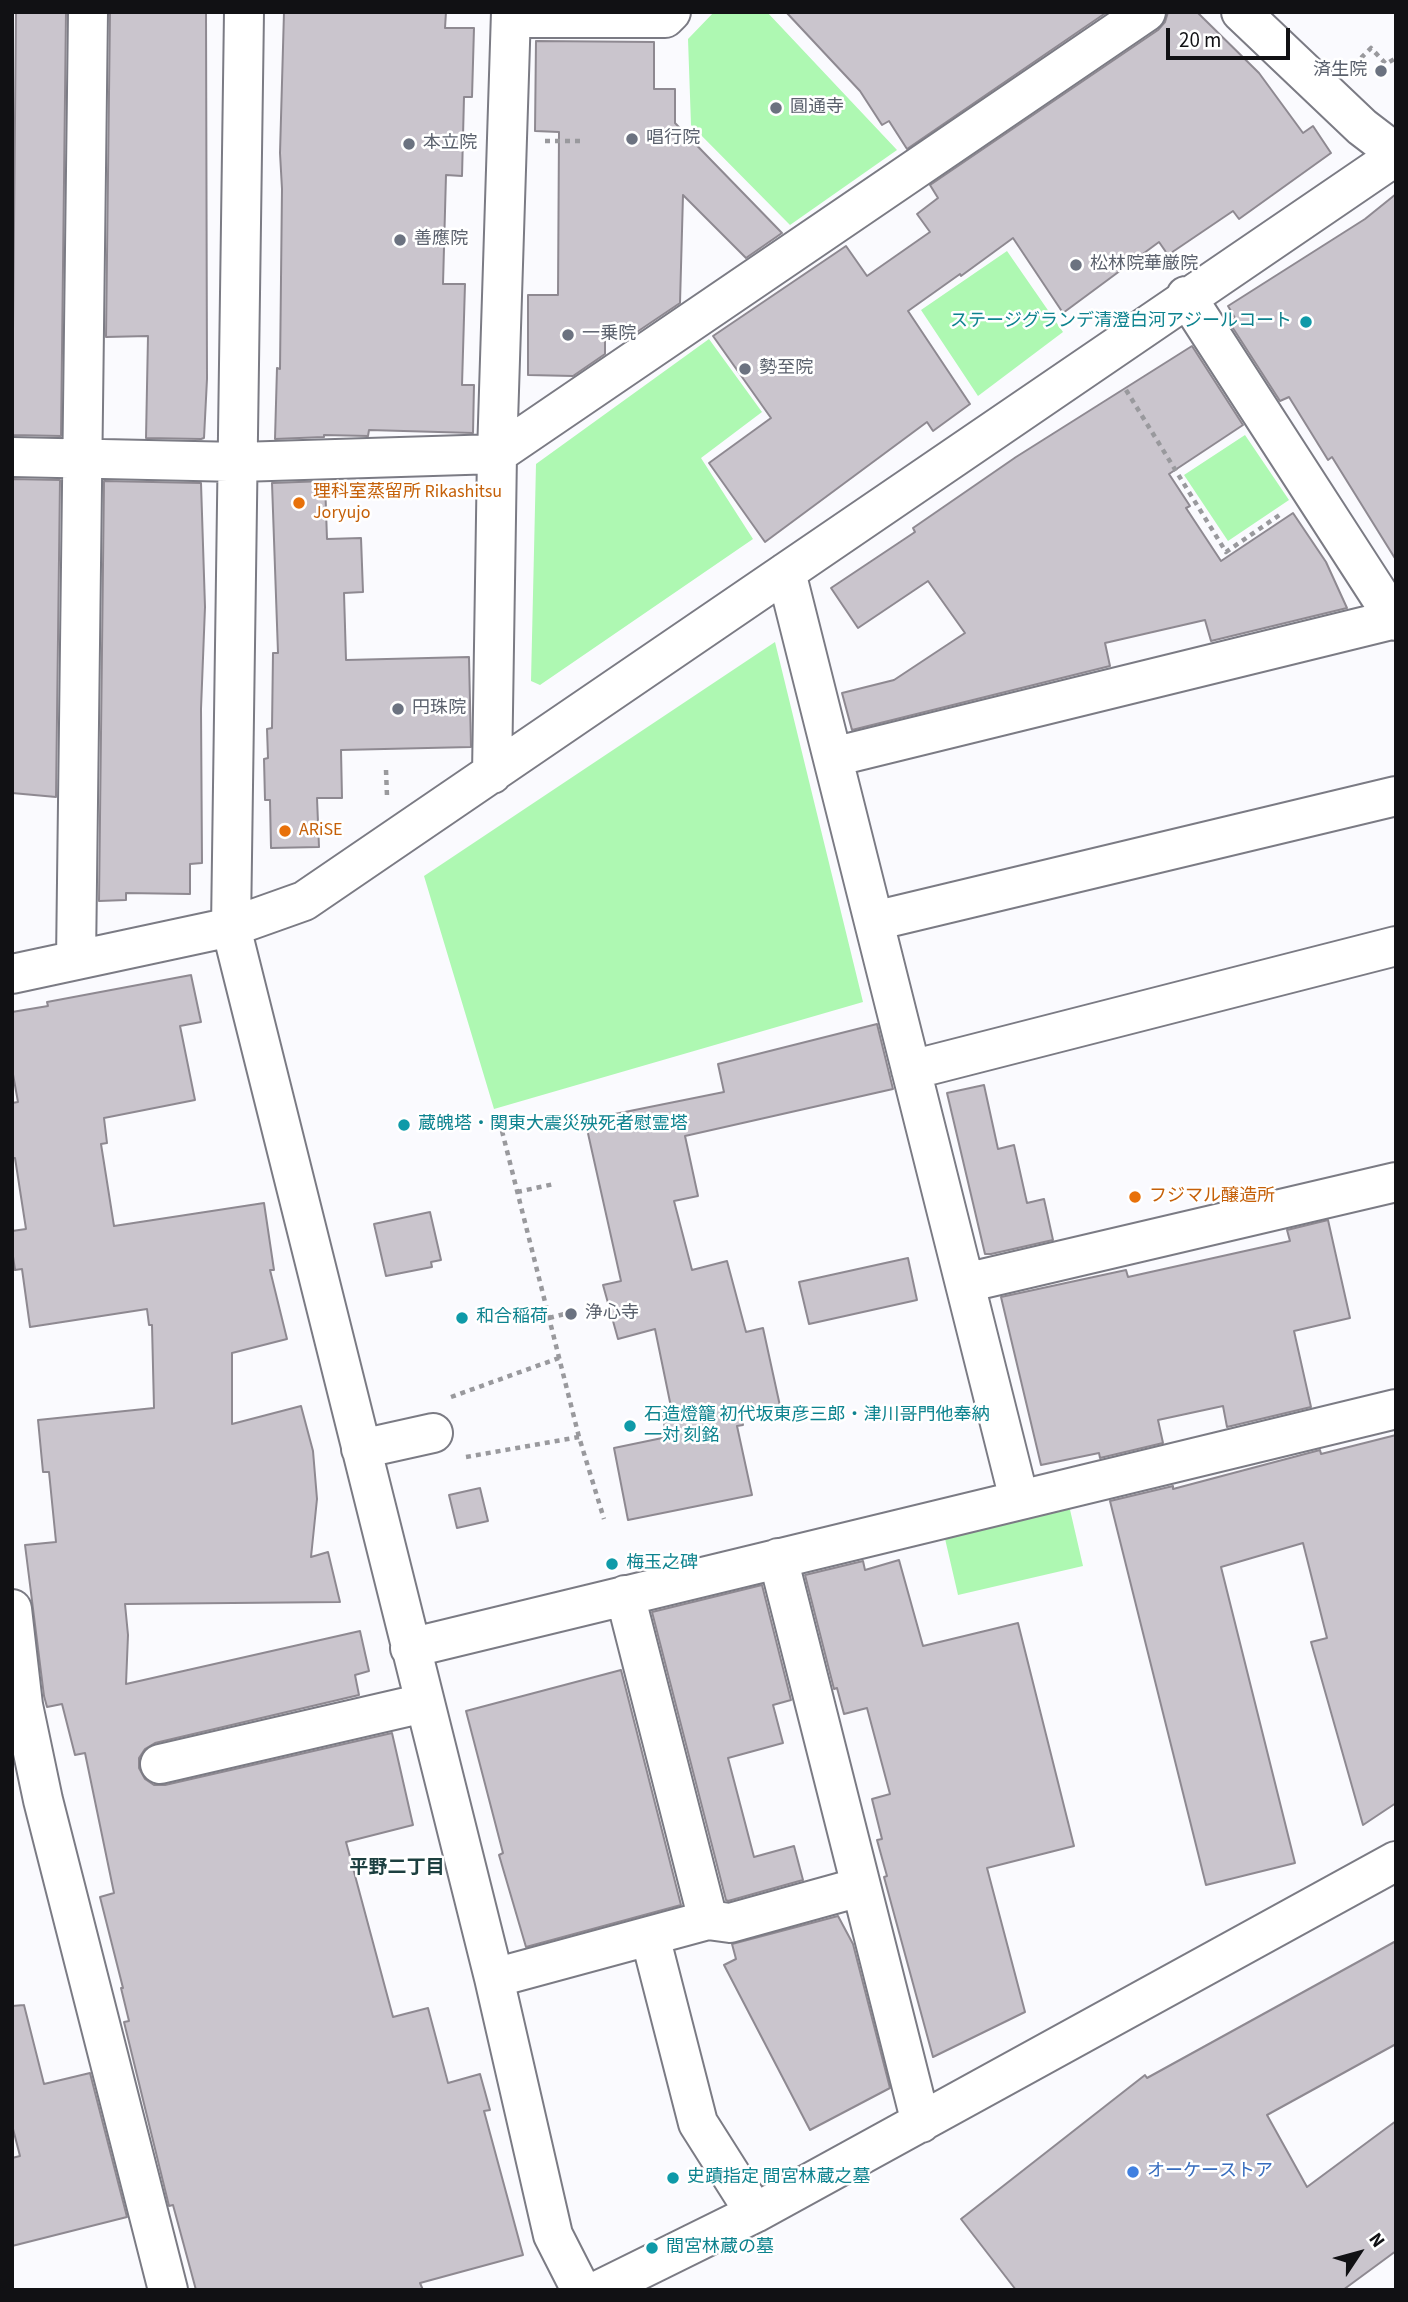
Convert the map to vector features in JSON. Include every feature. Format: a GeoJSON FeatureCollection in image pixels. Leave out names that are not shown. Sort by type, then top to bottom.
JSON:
{"type":"FeatureCollection","features":[{"type":"Feature","properties":{"kind":"street"},"geometry":{"type":"LineString","coordinates":[[76,960],[80,456],[88,12]]}},
{"type":"Feature","properties":{"kind":"street"},"geometry":{"type":"LineString","coordinates":[[244,12],[231,927],[494,1978],[553,2235],[581,2290]]}},
{"type":"Feature","properties":{"kind":"street"},"geometry":{"type":"LineString","coordinates":[[492,774],[497,454],[511,15],[665,18],[671,12]]}},
{"type":"Feature","properties":{"kind":"street"},"geometry":{"type":"LineString","coordinates":[[12,457],[80,456],[239,461],[497,454],[1146,12]]}},
{"type":"Feature","properties":{"kind":"street"},"geometry":{"type":"LineString","coordinates":[[12,974],[231,927],[304,901],[1396,154],[1362,127],[1241,12]]}},
{"type":"Feature","properties":{"kind":"street"},"geometry":{"type":"LineString","coordinates":[[832,757],[1395,620],[1186,296]]}},
{"type":"Feature","properties":{"kind":"street"},"geometry":{"type":"LineString","coordinates":[[786,572],[1019,1499]]}},
{"type":"Feature","properties":{"kind":"street"},"geometry":{"type":"LineString","coordinates":[[874,921],[1396,796]]}},
{"type":"Feature","properties":{"kind":"street"},"geometry":{"type":"LineString","coordinates":[[911,1070],[1396,946]]}},
{"type":"Feature","properties":{"kind":"street"},"geometry":{"type":"LineString","coordinates":[[965,1283],[1396,1182]]}},
{"type":"Feature","properties":{"kind":"street"},"geometry":{"type":"LineString","coordinates":[[410,1648],[1396,1409]]}},
{"type":"Feature","properties":{"kind":"street"},"geometry":{"type":"LineString","coordinates":[[361,1449],[433,1433]]}},
{"type":"Feature","properties":{"kind":"street"},"geometry":{"type":"LineString","coordinates":[[778,1558],[922,2123]]}},
{"type":"Feature","properties":{"kind":"street"},"geometry":{"type":"LineString","coordinates":[[625,1595],[708,1920]]}},
{"type":"Feature","properties":{"kind":"street"},"geometry":{"type":"LineString","coordinates":[[12,1609],[23,1705],[43,1800],[169,2290]]}},
{"type":"Feature","properties":{"kind":"street"},"geometry":{"type":"LineString","coordinates":[[160,1764],[424,1703]]}},
{"type":"Feature","properties":{"kind":"street"},"geometry":{"type":"LineString","coordinates":[[599,2290],[755,2213],[1396,1861]]}},
{"type":"Feature","properties":{"kind":"street"},"geometry":{"type":"LineString","coordinates":[[494,1978],[708,1920],[730,1923],[860,1887]]}},
{"type":"Feature","properties":{"kind":"street"},"geometry":{"type":"LineString","coordinates":[[650,1936],[698,2123],[755,2213]]}},
{"type":"Feature","properties":{"kind":"path"},"geometry":{"type":"LineString","coordinates":[[1348,71],[1371,48],[1385,64],[1396,58]]}},
{"type":"Feature","properties":{"kind":"path"},"geometry":{"type":"LineString","coordinates":[[1104,353],[1226,552],[1313,493]]}},
{"type":"Feature","properties":{"kind":"path"},"geometry":{"type":"LineString","coordinates":[[386,770],[387,798]]}},
{"type":"Feature","properties":{"kind":"path"},"geometry":{"type":"LineString","coordinates":[[502,1131],[579,1437],[604,1520]]}},
{"type":"Feature","properties":{"kind":"path"},"geometry":{"type":"LineString","coordinates":[[517,1192],[554,1184]]}},
{"type":"Feature","properties":{"kind":"path"},"geometry":{"type":"LineString","coordinates":[[549,1318],[572,1312]]}},
{"type":"Feature","properties":{"kind":"path"},"geometry":{"type":"LineString","coordinates":[[559,1359],[426,1406],[440,1461],[579,1437]]}},
{"type":"Feature","properties":{"kind":"green space","name":"圓通寺"},"geometry":{"type":"Polygon","coordinates":[[[714,12],[767,12],[897,150],[790,225],[691,125],[688,39],[714,12]]]}},
{"type":"Feature","properties":{"kind":"green space"},"geometry":{"type":"Polygon","coordinates":[[[1007,251],[1063,332],[978,396],[921,310],[1007,251]]]}},
{"type":"Feature","properties":{"kind":"green space","name":"勢至院"},"geometry":{"type":"Polygon","coordinates":[[[709,339],[762,412],[701,458],[753,539],[540,685],[531,681],[536,464],[709,339]]]}},
{"type":"Feature","properties":{"kind":"green space"},"geometry":{"type":"Polygon","coordinates":[[[1245,435],[1289,500],[1228,541],[1184,475],[1245,435]]]}},
{"type":"Feature","properties":{"kind":"green space"},"geometry":{"type":"Polygon","coordinates":[[[775,642],[863,1002],[494,1109],[424,876],[775,642]]]}},
{"type":"Feature","properties":{"kind":"green space"},"geometry":{"type":"Polygon","coordinates":[[[1068,1501],[1083,1566],[958,1595],[943,1530],[1068,1501]]]}},
{"type":"Feature","properties":{"kind":"building"},"geometry":{"type":"Polygon","coordinates":[[[16,12],[66,12],[61,436],[12,435],[16,12]]]}},
{"type":"Feature","properties":{"kind":"building"},"geometry":{"type":"Polygon","coordinates":[[[110,12],[206,12],[207,379],[204,438],[201,439],[146,438],[148,336],[106,337],[110,12]]]}},
{"type":"Feature","properties":{"kind":"building"},"geometry":{"type":"Polygon","coordinates":[[[284,12],[446,12],[445,28],[474,28],[472,97],[464,97],[462,176],[446,175],[443,284],[465,284],[462,385],[474,385],[473,433],[369,430],[368,436],[324,435],[275,439],[277,368],[280,369],[280,153],[284,12]]]}},
{"type":"Feature","properties":{"kind":"building"},"geometry":{"type":"Polygon","coordinates":[[[786,12],[1107,12],[907,149],[889,121],[882,125],[860,91],[786,12]]]}},
{"type":"Feature","properties":{"kind":"building"},"geometry":{"type":"Polygon","coordinates":[[[1168,12],[1197,12],[1259,73],[1303,133],[1313,126],[1331,153],[1239,219],[1233,211],[1168,255],[1159,242],[1063,313],[1013,238],[961,276],[960,274],[908,311],[970,404],[933,431],[927,422],[765,542],[709,463],[771,418],[713,336],[846,246],[867,276],[930,232],[917,214],[938,198],[930,185],[1158,30],[1165,22],[1168,12]]]}},
{"type":"Feature","properties":{"kind":"building"},"geometry":{"type":"Polygon","coordinates":[[[536,41],[654,42],[654,89],[675,89],[675,123],[782,233],[746,258],[683,195],[680,303],[625,340],[605,339],[605,354],[573,376],[528,375],[528,295],[558,295],[559,132],[535,131],[536,41]]]}},
{"type":"Feature","properties":{"kind":"building"},"geometry":{"type":"Polygon","coordinates":[[[1396,194],[1396,560],[1332,457],[1328,460],[1289,397],[1280,401],[1229,322],[1235,318],[1228,306],[1365,219],[1396,194]]]}},
{"type":"Feature","properties":{"kind":"building"},"geometry":{"type":"Polygon","coordinates":[[[1192,346],[1243,425],[1169,474],[1190,506],[1186,508],[1221,561],[1293,513],[1326,562],[1347,608],[1211,641],[1205,620],[1105,643],[1110,666],[852,730],[842,693],[894,680],[965,633],[928,581],[858,628],[831,588],[915,532],[913,528],[1016,457],[1192,346]]]}},
{"type":"Feature","properties":{"kind":"building"},"geometry":{"type":"Polygon","coordinates":[[[12,479],[60,480],[56,797],[12,793],[12,479]]]}},
{"type":"Feature","properties":{"kind":"building"},"geometry":{"type":"Polygon","coordinates":[[[104,481],[201,483],[205,607],[201,709],[202,863],[190,864],[190,894],[126,893],[126,900],[99,901],[104,481]]]}},
{"type":"Feature","properties":{"kind":"building"},"geometry":{"type":"Polygon","coordinates":[[[325,481],[327,539],[361,538],[363,592],[344,593],[346,660],[469,657],[471,747],[341,750],[342,798],[317,798],[319,847],[271,848],[270,800],[265,800],[264,759],[268,758],[267,729],[272,728],[273,653],[278,653],[272,483],[325,481]]]}},
{"type":"Feature","properties":{"kind":"building"},"geometry":{"type":"Polygon","coordinates":[[[191,975],[201,1022],[180,1026],[195,1100],[104,1118],[107,1143],[101,1144],[114,1226],[264,1203],[274,1270],[270,1270],[287,1339],[232,1353],[232,1424],[301,1406],[313,1451],[317,1499],[311,1557],[328,1552],[340,1602],[125,1604],[128,1635],[126,1684],[360,1631],[369,1671],[355,1675],[359,1695],[155,1743],[145,1749],[139,1758],[139,1768],[145,1779],[154,1785],[165,1785],[392,1733],[413,1825],[346,1842],[393,2017],[428,2008],[448,2083],[480,2074],[490,2110],[484,2111],[523,2255],[420,2283],[423,2290],[196,2290],[173,2205],[169,2206],[124,2022],[129,2021],[123,1988],[100,1897],[114,1893],[85,1753],[75,1755],[62,1704],[47,1707],[44,1696],[25,1545],[56,1542],[49,1472],[43,1472],[38,1420],[154,1408],[152,1325],[149,1325],[147,1309],[30,1327],[22,1269],[15,1270],[12,1250],[12,1231],[26,1229],[15,1158],[12,1158],[12,1103],[18,1102],[12,1069],[12,1012],[48,1006],[47,1002],[191,975]]]}},
{"type":"Feature","properties":{"kind":"building"},"geometry":{"type":"Polygon","coordinates":[[[877,1024],[893,1089],[685,1136],[698,1196],[674,1201],[692,1270],[727,1261],[746,1332],[763,1328],[780,1406],[741,1415],[743,1425],[737,1426],[752,1495],[628,1520],[614,1448],[667,1437],[661,1409],[671,1407],[655,1329],[618,1339],[603,1285],[621,1281],[585,1120],[724,1092],[718,1064],[877,1024]]]}},
{"type":"Feature","properties":{"kind":"building"},"geometry":{"type":"Polygon","coordinates":[[[984,1085],[998,1149],[1014,1145],[1027,1203],[1044,1199],[1053,1240],[985,1254],[947,1093],[984,1085]]]}},
{"type":"Feature","properties":{"kind":"building"},"geometry":{"type":"Polygon","coordinates":[[[430,1212],[441,1260],[431,1262],[432,1267],[386,1276],[374,1224],[430,1212]]]}},
{"type":"Feature","properties":{"kind":"building"},"geometry":{"type":"Polygon","coordinates":[[[1328,1220],[1350,1318],[1294,1331],[1311,1407],[1227,1427],[1223,1406],[1158,1420],[1163,1443],[1100,1458],[1099,1453],[1041,1465],[1001,1297],[1126,1270],[1128,1277],[1290,1241],[1287,1230],[1328,1220]]]}},
{"type":"Feature","properties":{"kind":"building"},"geometry":{"type":"Polygon","coordinates":[[[908,1258],[917,1300],[809,1324],[799,1282],[908,1258]]]}},
{"type":"Feature","properties":{"kind":"building"},"geometry":{"type":"Polygon","coordinates":[[[1396,1435],[1396,1803],[1363,1825],[1311,1642],[1327,1638],[1303,1543],[1221,1567],[1295,1863],[1206,1885],[1110,1501],[1173,1486],[1173,1489],[1320,1450],[1321,1454],[1396,1435]]]}},
{"type":"Feature","properties":{"kind":"building"},"geometry":{"type":"Polygon","coordinates":[[[480,1488],[488,1521],[457,1528],[449,1495],[480,1488]]]}},
{"type":"Feature","properties":{"kind":"building"},"geometry":{"type":"Polygon","coordinates":[[[899,1560],[923,1646],[1018,1623],[1074,1846],[987,1868],[1025,2012],[933,2057],[884,1877],[887,1876],[877,1840],[882,1839],[872,1799],[890,1794],[867,1708],[844,1714],[837,1688],[834,1689],[805,1575],[863,1561],[865,1570],[899,1560]]]}},
{"type":"Feature","properties":{"kind":"building"},"geometry":{"type":"Polygon","coordinates":[[[762,1585],[791,1700],[773,1705],[783,1743],[728,1758],[754,1857],[794,1846],[803,1880],[728,1901],[652,1612],[762,1585]]]}},
{"type":"Feature","properties":{"kind":"building"},"geometry":{"type":"Polygon","coordinates":[[[621,1670],[681,1905],[526,1947],[499,1855],[503,1853],[466,1711],[621,1670]]]}},
{"type":"Feature","properties":{"kind":"building"},"geometry":{"type":"Polygon","coordinates":[[[838,1916],[853,1944],[890,2088],[810,2130],[724,1965],[736,1959],[732,1944],[838,1916]]]}},
{"type":"Feature","properties":{"kind":"building"},"geometry":{"type":"Polygon","coordinates":[[[1396,1941],[1396,2044],[1267,2115],[1307,2187],[1396,2121],[1396,2251],[1343,2290],[1016,2290],[961,2219],[1145,2075],[1147,2078],[1396,1941]]]}},
{"type":"Feature","properties":{"kind":"building"},"geometry":{"type":"Polygon","coordinates":[[[24,2005],[44,2084],[90,2073],[127,2217],[12,2246],[12,2158],[20,2156],[12,2125],[12,2006],[24,2005]]]}},
{"type":"Feature","properties":{"kind":"place","name":"済生院"},"geometry":{"type":"Point","coordinates":[1381,71]}},
{"type":"Feature","properties":{"kind":"place","name":"圓通寺"},"geometry":{"type":"Point","coordinates":[776,108]}},
{"type":"Feature","properties":{"kind":"place","name":"唱行院"},"geometry":{"type":"Point","coordinates":[632,139]}},
{"type":"Feature","properties":{"kind":"place","name":"本立院"},"geometry":{"type":"Point","coordinates":[409,144]}},
{"type":"Feature","properties":{"kind":"place","name":"善應院"},"geometry":{"type":"Point","coordinates":[400,240]}},
{"type":"Feature","properties":{"kind":"place","name":"松林院華厳院"},"geometry":{"type":"Point","coordinates":[1076,265]}},
{"type":"Feature","properties":{"kind":"place","name":"ステージグランデ清澄白河アジールコート"},"geometry":{"type":"Point","coordinates":[1306,322]}},
{"type":"Feature","properties":{"kind":"place","name":"一乗院"},"geometry":{"type":"Point","coordinates":[568,335]}},
{"type":"Feature","properties":{"kind":"place","name":"勢至院"},"geometry":{"type":"Point","coordinates":[745,369]}},
{"type":"Feature","properties":{"kind":"place","name":"理科室蒸留所 Rikashitsu Joryujo"},"geometry":{"type":"Point","coordinates":[299,503]}},
{"type":"Feature","properties":{"kind":"place","name":"円珠院"},"geometry":{"type":"Point","coordinates":[398,709]}},
{"type":"Feature","properties":{"kind":"place","name":"ARiSE"},"geometry":{"type":"Point","coordinates":[285,831]}},
{"type":"Feature","properties":{"kind":"place","name":"蔵魄塔・関東大震災殃死者慰霊塔"},"geometry":{"type":"Point","coordinates":[404,1125]}},
{"type":"Feature","properties":{"kind":"place","name":"フジマル醸造所"},"geometry":{"type":"Point","coordinates":[1135,1197]}},
{"type":"Feature","properties":{"kind":"place","name":"浄心寺"},"geometry":{"type":"Point","coordinates":[571,1314]}},
{"type":"Feature","properties":{"kind":"place","name":"和合稲荷"},"geometry":{"type":"Point","coordinates":[462,1318]}},
{"type":"Feature","properties":{"kind":"place","name":"石造燈籠 初代坂東彦三郎・津川哥門他奉納 一対 刻銘"},"geometry":{"type":"Point","coordinates":[630,1426]}},
{"type":"Feature","properties":{"kind":"place","name":"梅玉之碑"},"geometry":{"type":"Point","coordinates":[612,1564]}},
{"type":"Feature","properties":{"kind":"place","name":"オーケーストア"},"geometry":{"type":"Point","coordinates":[1133,2172]}},
{"type":"Feature","properties":{"kind":"place","name":"史蹟指定 間宮林蔵之墓"},"geometry":{"type":"Point","coordinates":[673,2178]}},
{"type":"Feature","properties":{"kind":"place","name":"間宮林蔵の墓"},"geometry":{"type":"Point","coordinates":[652,2248]}},
{"type":"Feature","properties":{"kind":"district","name":"平野二丁目"},"geometry":{"type":"Point","coordinates":[397,1869]}}]}
